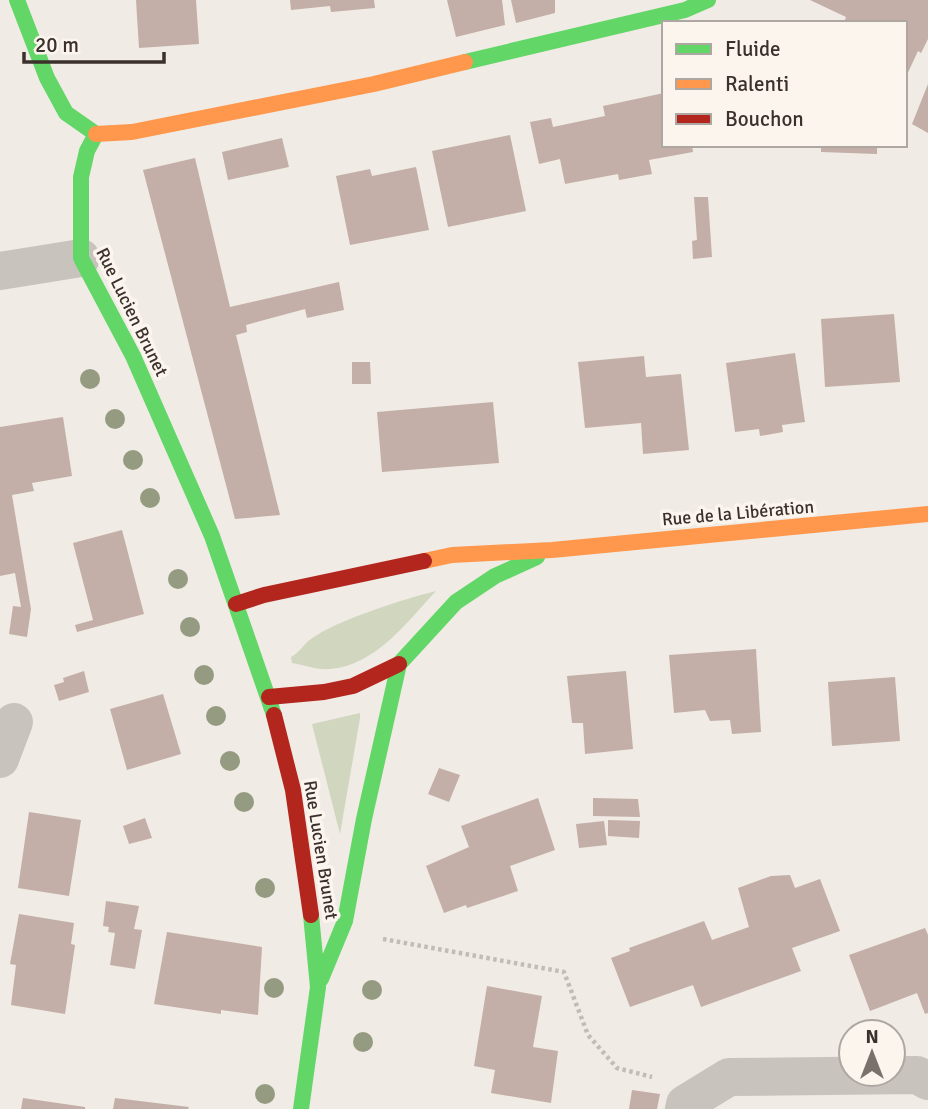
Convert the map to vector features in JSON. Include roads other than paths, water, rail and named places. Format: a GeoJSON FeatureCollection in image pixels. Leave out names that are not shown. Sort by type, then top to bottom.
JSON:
{"type":"FeatureCollection","features":[{"type":"Feature","properties":{"kind":"street"},"geometry":{"type":"LineString","coordinates":[[17,0],[47,78],[66,114],[96,134],[132,132],[374,84],[685,10],[708,0]]}},
{"type":"Feature","properties":{"kind":"street","name":"Rue Lucien Brunet"},"geometry":{"type":"LineString","coordinates":[[96,134],[87,151],[81,177],[80,258],[133,356],[212,536],[269,697],[293,790],[316,939],[317,986],[301,1109]]}},
{"type":"Feature","properties":{"kind":"street"},"geometry":{"type":"LineString","coordinates":[[0,271],[80,258]]}},
{"type":"Feature","properties":{"kind":"street","name":"Rue de la Libération"},"geometry":{"type":"LineString","coordinates":[[236,604],[264,595],[452,555],[552,550],[928,514]]}},
{"type":"Feature","properties":{"kind":"street","name":"Rue de la Libération"},"geometry":{"type":"LineString","coordinates":[[269,697],[324,692],[353,686],[398,664],[456,602],[495,576],[552,550]]}},
{"type":"Feature","properties":{"kind":"street"},"geometry":{"type":"LineString","coordinates":[[317,986],[345,920],[398,664]]}},
{"type":"Feature","properties":{"kind":"street"},"geometry":{"type":"LineString","coordinates":[[0,759],[14,722]]}},
{"type":"Feature","properties":{"kind":"street"},"geometry":{"type":"LineString","coordinates":[[696,1100],[729,1077],[916,1075],[928,1081]]}}]}
